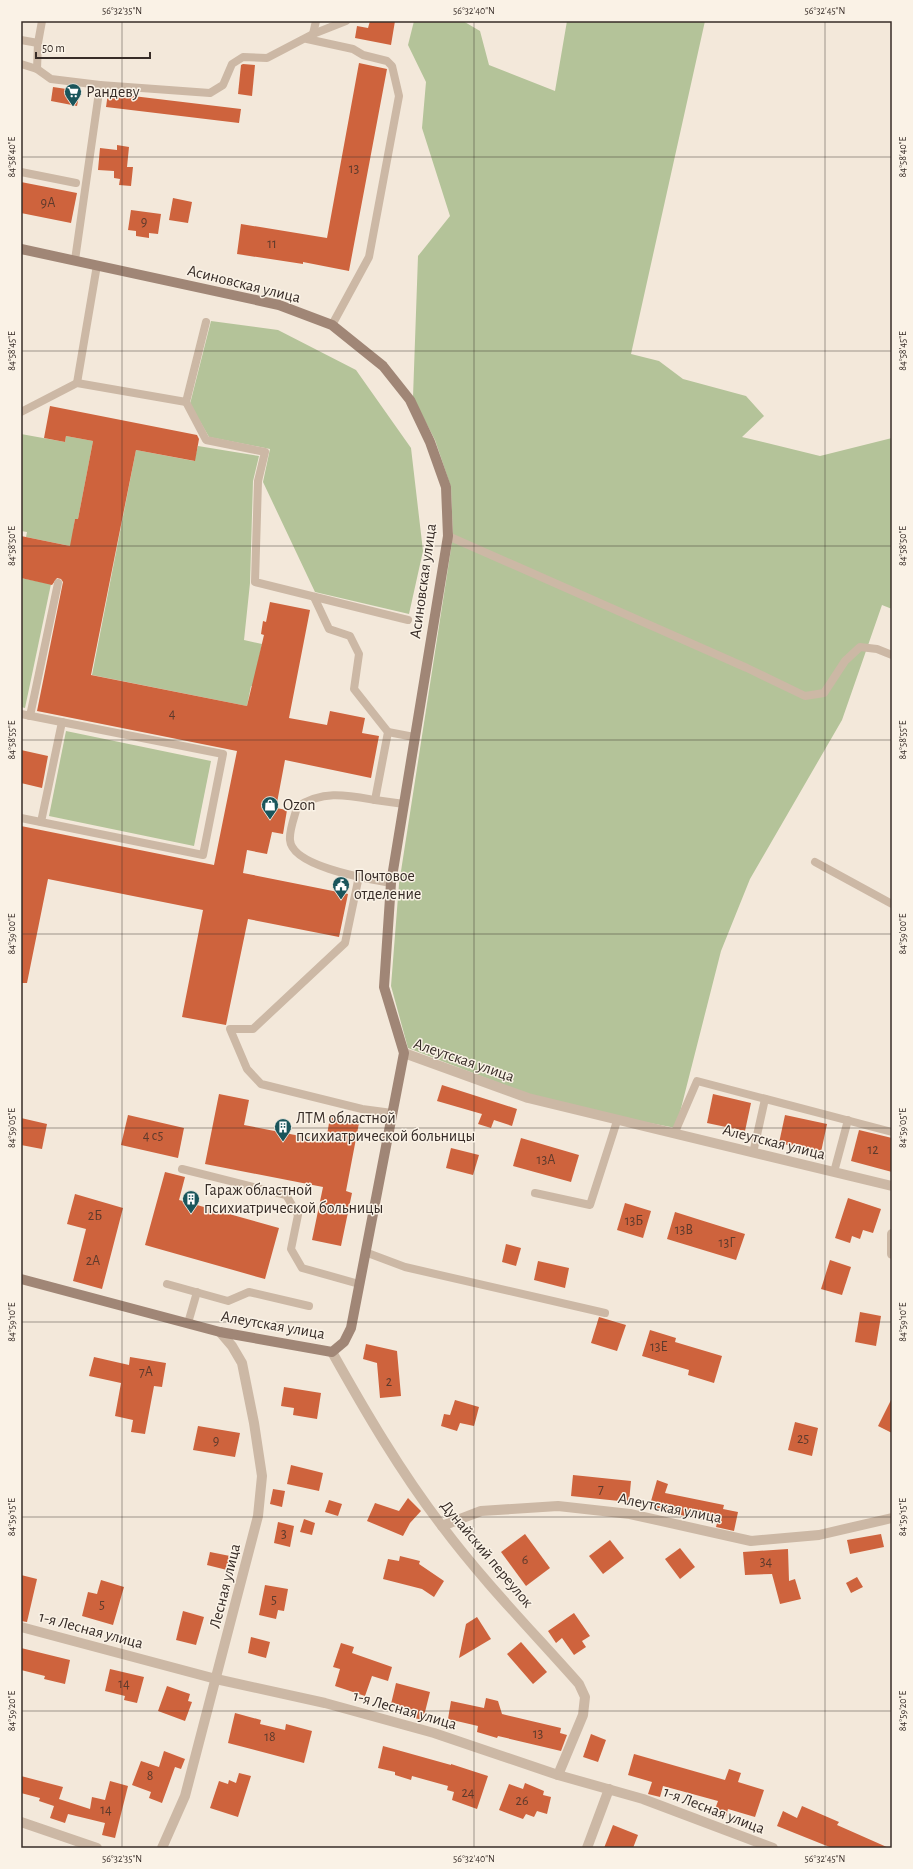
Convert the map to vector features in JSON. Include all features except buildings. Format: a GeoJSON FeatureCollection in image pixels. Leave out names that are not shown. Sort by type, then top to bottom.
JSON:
{"type":"FeatureCollection","features":[{"type":"Feature","properties":{"kind":"street","name":"Асиновская улица"},"geometry":{"type":"LineString","coordinates":[[21,249],[279,305],[332,325],[383,366],[410,400],[430,442],[446,487],[448,536],[391,883],[384,987],[404,1053]]}},
{"type":"Feature","properties":{"kind":"street","name":"Алеутская улица"},"geometry":{"type":"LineString","coordinates":[[21,1279],[220,1332],[332,1352],[344,1342],[351,1328],[404,1053],[528,1098],[617,1121],[675,1132],[753,1153],[892,1186]]}},
{"type":"Feature","properties":{"kind":"street"},"geometry":{"type":"LineString","coordinates":[[892,1234],[892,1254]]}},
{"type":"Feature","properties":{"kind":"street","name":"Лесная улица"},"geometry":{"type":"LineString","coordinates":[[162,1848],[185,1796],[258,1516],[262,1476],[254,1423],[242,1363],[232,1346],[220,1332]]}},
{"type":"Feature","properties":{"kind":"street","name":"Дунайский переулок"},"geometry":{"type":"LineString","coordinates":[[332,1352],[374,1426],[442,1526],[492,1587],[579,1684],[585,1697],[583,1715],[558,1775]]}},
{"type":"Feature","properties":{"kind":"street","name":"Алеутская улица"},"geometry":{"type":"LineString","coordinates":[[442,1526],[481,1511],[558,1506],[630,1514],[751,1541],[819,1535],[892,1518]]}},
{"type":"Feature","properties":{"kind":"street","name":"1-я Лесная улица"},"geometry":{"type":"LineString","coordinates":[[21,1627],[216,1679],[325,1703],[434,1733],[558,1775],[643,1799],[773,1848]]}},
{"type":"Feature","properties":{"kind":"street"},"geometry":{"type":"LineString","coordinates":[[587,1848],[609,1789]]}},
{"type":"Feature","properties":{"kind":"street"},"geometry":{"type":"LineString","coordinates":[[21,1822],[97,1848]]}},
{"type":"Feature","properties":{"kind":"lane"},"geometry":{"type":"LineString","coordinates":[[37,69],[38,42],[42,21]]}},
{"type":"Feature","properties":{"kind":"lane"},"geometry":{"type":"LineString","coordinates":[[310,36],[316,21]]}},
{"type":"Feature","properties":{"kind":"lane"},"geometry":{"type":"LineString","coordinates":[[21,64],[37,69],[51,79],[100,85],[210,93],[223,85],[232,64],[243,56],[267,58],[310,36],[346,21]]}},
{"type":"Feature","properties":{"kind":"lane"},"geometry":{"type":"LineString","coordinates":[[310,36],[353,49],[363,55],[387,61],[392,66],[398,96],[369,257],[332,325]]}},
{"type":"Feature","properties":{"kind":"lane"},"geometry":{"type":"LineString","coordinates":[[21,40],[38,42]]}},
{"type":"Feature","properties":{"kind":"lane"},"geometry":{"type":"LineString","coordinates":[[75,260],[100,85]]}},
{"type":"Feature","properties":{"kind":"lane"},"geometry":{"type":"LineString","coordinates":[[21,172],[76,184]]}},
{"type":"Feature","properties":{"kind":"lane"},"geometry":{"type":"LineString","coordinates":[[76,383],[97,265]]}},
{"type":"Feature","properties":{"kind":"lane"},"geometry":{"type":"LineString","coordinates":[[206,322],[186,402],[206,440],[265,452],[258,482],[255,582],[408,620]]}},
{"type":"Feature","properties":{"kind":"lane"},"geometry":{"type":"LineString","coordinates":[[21,412],[76,383],[186,402]]}},
{"type":"Feature","properties":{"kind":"lane"},"geometry":{"type":"LineString","coordinates":[[448,536],[739,665],[805,696],[824,693],[845,661],[860,648],[877,649],[892,655]]}},
{"type":"Feature","properties":{"kind":"lane"},"geometry":{"type":"LineString","coordinates":[[30,716],[58,583]]}},
{"type":"Feature","properties":{"kind":"lane"},"geometry":{"type":"LineString","coordinates":[[314,597],[329,629],[350,636],[359,654],[354,689],[388,732],[414,737]]}},
{"type":"Feature","properties":{"kind":"lane"},"geometry":{"type":"LineString","coordinates":[[21,714],[223,754],[203,854],[21,818]]}},
{"type":"Feature","properties":{"kind":"lane"},"geometry":{"type":"LineString","coordinates":[[41,822],[62,722]]}},
{"type":"Feature","properties":{"kind":"lane"},"geometry":{"type":"LineString","coordinates":[[375,800],[388,732]]}},
{"type":"Feature","properties":{"kind":"lane"},"geometry":{"type":"LineString","coordinates":[[391,883],[322,867],[295,852],[290,840],[297,807],[308,800],[338,794],[404,804]]}},
{"type":"Feature","properties":{"kind":"lane"},"geometry":{"type":"LineString","coordinates":[[815,862],[892,904]]}},
{"type":"Feature","properties":{"kind":"lane"},"geometry":{"type":"LineString","coordinates":[[359,876],[345,943],[253,1029],[230,1029],[247,1069],[260,1084],[362,1109],[392,1113]]}},
{"type":"Feature","properties":{"kind":"lane"},"geometry":{"type":"LineString","coordinates":[[675,1132],[697,1082],[892,1132]]}},
{"type":"Feature","properties":{"kind":"lane"},"geometry":{"type":"LineString","coordinates":[[753,1153],[765,1099]]}},
{"type":"Feature","properties":{"kind":"lane"},"geometry":{"type":"LineString","coordinates":[[834,1172],[848,1120]]}},
{"type":"Feature","properties":{"kind":"lane"},"geometry":{"type":"LineString","coordinates":[[535,1193],[590,1205],[617,1121]]}},
{"type":"Feature","properties":{"kind":"lane"},"geometry":{"type":"LineString","coordinates":[[182,1169],[286,1195],[298,1215],[291,1249],[302,1268],[359,1284]]}},
{"type":"Feature","properties":{"kind":"lane"},"geometry":{"type":"LineString","coordinates":[[365,1252],[405,1267],[605,1313]]}},
{"type":"Feature","properties":{"kind":"lane"},"geometry":{"type":"LineString","coordinates":[[167,1284],[228,1301],[249,1292],[309,1306]]}},
{"type":"Feature","properties":{"kind":"lane"},"geometry":{"type":"LineString","coordinates":[[188,1323],[197,1292]]}},
{"type":"Feature","properties":{"kind":"green space"},"geometry":{"type":"Polygon","coordinates":[[[414,21],[463,21],[480,31],[489,65],[555,91],[567,21],[705,21],[631,354],[659,361],[683,379],[746,396],[764,416],[742,437],[820,456],[892,438],[892,609],[882,605],[842,720],[750,879],[721,951],[676,1128],[618,1117],[530,1095],[408,1048],[391,986],[399,884],[453,536],[451,487],[435,440],[413,397],[418,256],[450,216],[422,128],[426,82],[408,45],[414,21]]]}},
{"type":"Feature","properties":{"kind":"green space"},"geometry":{"type":"Polygon","coordinates":[[[211,321],[278,330],[356,370],[411,448],[423,551],[409,614],[315,592],[263,482],[270,449],[209,437],[190,404],[211,321]]]}},
{"type":"Feature","properties":{"kind":"green space"},"geometry":{"type":"Polygon","coordinates":[[[21,434],[65,442],[66,436],[93,441],[78,519],[75,519],[73,531],[85,549],[26,537],[27,532],[21,531],[21,434]]]}},
{"type":"Feature","properties":{"kind":"green space"},"geometry":{"type":"Polygon","coordinates":[[[198,446],[259,456],[253,481],[250,583],[244,640],[262,644],[247,706],[92,675],[136,450],[194,461],[198,446]]]}},
{"type":"Feature","properties":{"kind":"green space"},"geometry":{"type":"Polygon","coordinates":[[[21,578],[51,584],[25,708],[21,707],[21,578]]]}},
{"type":"Feature","properties":{"kind":"green space"},"geometry":{"type":"Polygon","coordinates":[[[66,731],[211,761],[194,846],[49,816],[66,731]]]}},
{"type":"Feature","properties":{"kind":"place","name":"Рандеву"},"geometry":{"type":"Point","coordinates":[73,107]}},
{"type":"Feature","properties":{"kind":"place","name":"Ozon"},"geometry":{"type":"Point","coordinates":[270,820]}},
{"type":"Feature","properties":{"kind":"place","name":"Почтовое отделение"},"geometry":{"type":"Point","coordinates":[341,900]}},
{"type":"Feature","properties":{"kind":"place","name":"ЛТМ областной психиатрической больницы"},"geometry":{"type":"Point","coordinates":[283,1142]}},
{"type":"Feature","properties":{"kind":"place","name":"Гараж областной психиатрической больницы"},"geometry":{"type":"Point","coordinates":[191,1214]}}]}
